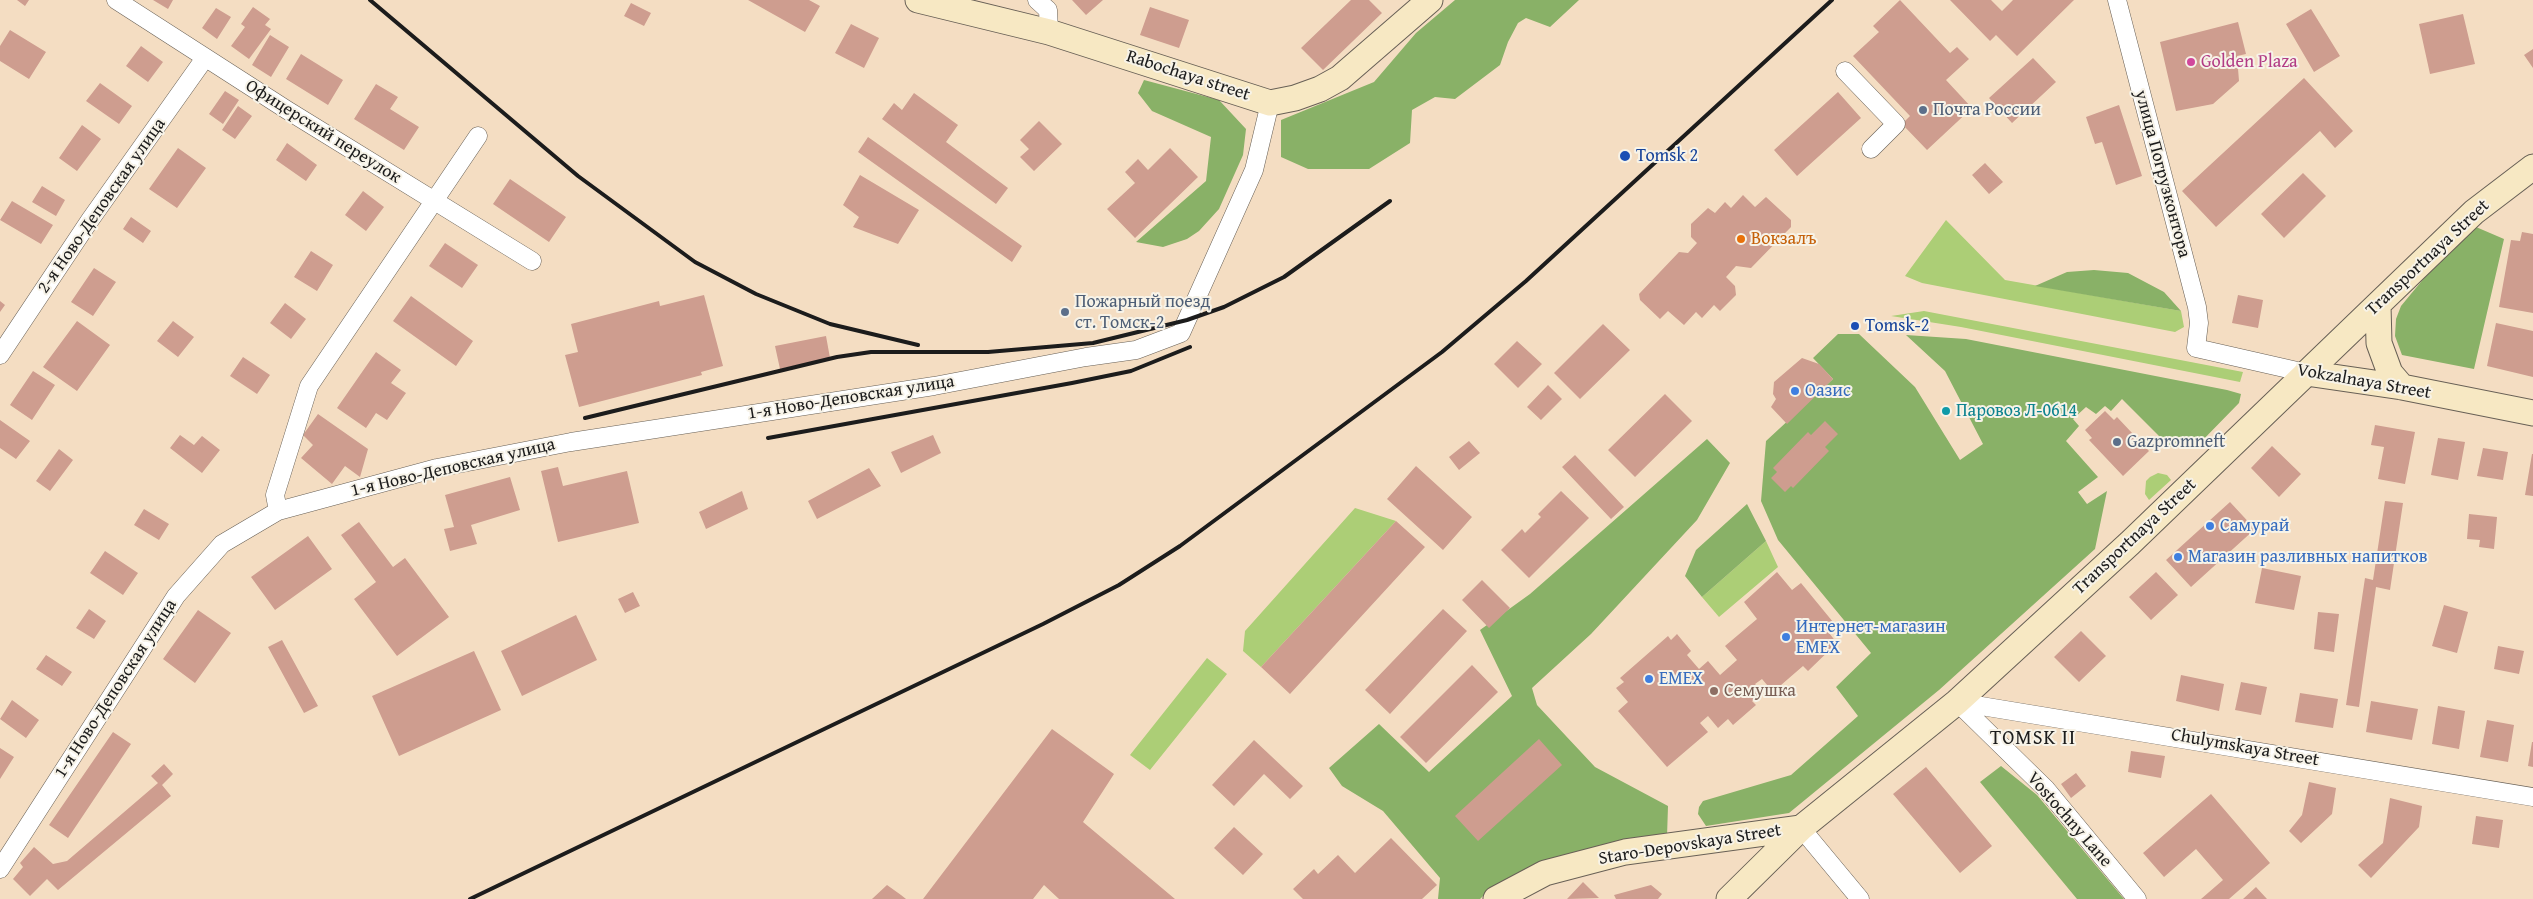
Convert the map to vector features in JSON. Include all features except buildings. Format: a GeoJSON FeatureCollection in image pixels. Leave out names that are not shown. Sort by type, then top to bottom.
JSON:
{"type":"FeatureCollection","features":[{"type":"Feature","properties":{"kind":"main road","name":"Rabochaya street"},"geometry":{"type":"LineString","coordinates":[[918,0],[1049,32],[1270,103],[1320,90],[1340,78],[1430,0]]}},
{"type":"Feature","properties":{"kind":"main road","name":"Transportnaya Street"},"geometry":{"type":"LineString","coordinates":[[1729,899],[1802,828],[1957,702],[2130,543],[2474,212],[2533,167]]}},
{"type":"Feature","properties":{"kind":"main road"},"geometry":{"type":"LineString","coordinates":[[2378,305],[2378,343],[2390,373],[2402,388]]}},
{"type":"Feature","properties":{"kind":"main road","name":"Vokzalnaya Street"},"geometry":{"type":"LineString","coordinates":[[2306,373],[2402,388],[2533,413]]}},
{"type":"Feature","properties":{"kind":"main road","name":"Staro-Depovskaya Street"},"geometry":{"type":"LineString","coordinates":[[1496,899],[1545,873],[1625,852],[1802,828]]}},
{"type":"Feature","properties":{"kind":"street","name":"Офицерский переулок"},"geometry":{"type":"LineString","coordinates":[[116,0],[205,58],[532,261]]}},
{"type":"Feature","properties":{"kind":"street"},"geometry":{"type":"LineString","coordinates":[[1037,0],[1048,10],[1049,32]]}},
{"type":"Feature","properties":{"kind":"street","name":"улица Погрузконтора"},"geometry":{"type":"LineString","coordinates":[[2117,0],[2197,307],[2199,323],[2196,348]]}},
{"type":"Feature","properties":{"kind":"street","name":"2-я Ново-Деповская улица"},"geometry":{"type":"LineString","coordinates":[[0,355],[90,220],[205,58]]}},
{"type":"Feature","properties":{"kind":"street"},"geometry":{"type":"LineString","coordinates":[[1845,71],[1896,124],[1871,149]]}},
{"type":"Feature","properties":{"kind":"street","name":"1-я Ново-Деповская улица"},"geometry":{"type":"LineString","coordinates":[[0,869],[176,596],[222,544],[278,511],[437,468],[571,442],[934,386],[1086,357],[1136,350],[1181,333],[1254,170],[1270,103]]}},
{"type":"Feature","properties":{"kind":"street"},"geometry":{"type":"LineString","coordinates":[[278,511],[274,495],[309,386],[478,136]]}},
{"type":"Feature","properties":{"kind":"street","name":"Vokzalnaya Street"},"geometry":{"type":"LineString","coordinates":[[2196,348],[2306,373]]}},
{"type":"Feature","properties":{"kind":"street","name":"Chulymskaya Street"},"geometry":{"type":"LineString","coordinates":[[1957,702],[2533,797]]}},
{"type":"Feature","properties":{"kind":"street","name":"Vostochny Lane"},"geometry":{"type":"LineString","coordinates":[[1957,702],[2046,789],[2136,899]]}},
{"type":"Feature","properties":{"kind":"street"},"geometry":{"type":"LineString","coordinates":[[1802,828],[1860,899]]}},
{"type":"Feature","properties":{"kind":"green space"},"geometry":{"type":"Polygon","coordinates":[[[1455,0],[1579,0],[1550,27],[1526,18],[1518,23],[1508,42],[1500,65],[1455,99],[1435,97],[1412,110],[1410,143],[1369,169],[1308,169],[1281,157],[1281,120],[1374,82],[1416,33],[1455,0]]]}},
{"type":"Feature","properties":{"kind":"green space"},"geometry":{"type":"Polygon","coordinates":[[[1144,80],[1219,100],[1246,129],[1243,155],[1219,209],[1199,231],[1187,239],[1163,247],[1136,242],[1206,181],[1211,137],[1152,111],[1138,93],[1144,80]]]}},
{"type":"Feature","properties":{"kind":"green space"},"geometry":{"type":"Polygon","coordinates":[[[1946,220],[2005,280],[2181,311],[2184,327],[2175,332],[1922,283],[1905,276],[1946,220]]]}},
{"type":"Feature","properties":{"kind":"green space"},"geometry":{"type":"Polygon","coordinates":[[[2476,227],[2504,239],[2474,369],[2402,355],[2395,336],[2396,319],[2401,306],[2430,271],[2476,227]]]}},
{"type":"Feature","properties":{"kind":"green space"},"geometry":{"type":"Polygon","coordinates":[[[2094,270],[2128,273],[2164,292],[2181,311],[2035,286],[2067,272],[2094,270]]]}},
{"type":"Feature","properties":{"kind":"green space"},"geometry":{"type":"Polygon","coordinates":[[[1924,311],[2243,372],[2240,382],[1961,327],[1891,316],[1924,311]]]}},
{"type":"Feature","properties":{"kind":"green space"},"geometry":{"type":"Polygon","coordinates":[[[1838,334],[1859,334],[1915,387],[1960,460],[1983,444],[1945,371],[1906,335],[1966,339],[2241,394],[2239,403],[2196,447],[2170,447],[2122,399],[2111,411],[2105,406],[2096,414],[2086,407],[2073,419],[2079,426],[2066,441],[2098,477],[2078,492],[2087,504],[2107,491],[2095,549],[1939,690],[1789,813],[1706,826],[1698,814],[1699,807],[1703,801],[1791,775],[1858,716],[1836,687],[1871,653],[1778,540],[1761,501],[1766,441],[1833,379],[1813,358],[1838,334]]]}},
{"type":"Feature","properties":{"kind":"green space"},"geometry":{"type":"Polygon","coordinates":[[[1707,439],[1730,463],[1697,520],[1591,634],[1532,688],[1537,705],[1595,767],[1668,806],[1667,837],[1485,894],[1480,899],[1438,899],[1440,878],[1383,811],[1342,786],[1329,768],[1379,724],[1429,772],[1512,696],[1480,630],[1530,594],[1707,439]]]}},
{"type":"Feature","properties":{"kind":"green space"},"geometry":{"type":"Polygon","coordinates":[[[2158,473],[2167,475],[2171,480],[2149,500],[2145,494],[2146,481],[2158,473]]]}},
{"type":"Feature","properties":{"kind":"green space"},"geometry":{"type":"Polygon","coordinates":[[[1747,504],[1766,541],[1702,597],[1685,576],[1696,550],[1747,504]]]}},
{"type":"Feature","properties":{"kind":"green space"},"geometry":{"type":"Polygon","coordinates":[[[1355,508],[1396,521],[1261,667],[1243,651],[1245,631],[1355,508]]]}},
{"type":"Feature","properties":{"kind":"green space"},"geometry":{"type":"Polygon","coordinates":[[[1766,541],[1778,567],[1719,617],[1702,597],[1766,541]]]}},
{"type":"Feature","properties":{"kind":"green space"},"geometry":{"type":"Polygon","coordinates":[[[1207,658],[1227,674],[1150,770],[1130,755],[1207,658]]]}},
{"type":"Feature","properties":{"kind":"green space"},"geometry":{"type":"Polygon","coordinates":[[[2001,766],[2037,795],[2124,899],[2077,899],[1980,782],[2001,766]]]}},
{"type":"Feature","properties":{"kind":"railway"},"geometry":{"type":"LineString","coordinates":[[370,0],[578,176],[695,262],[756,294],[830,324],[918,345]]}},
{"type":"Feature","properties":{"kind":"railway"},"geometry":{"type":"LineString","coordinates":[[470,899],[1043,624],[1119,585],[1180,546],[1442,352],[1526,281],[1832,0]]}},
{"type":"Feature","properties":{"kind":"railway"},"geometry":{"type":"LineString","coordinates":[[585,418],[837,357],[871,352],[988,352],[1093,343],[1187,320],[1224,307],[1284,277],[1390,201]]}},
{"type":"Feature","properties":{"kind":"railway"},"geometry":{"type":"LineString","coordinates":[[768,438],[1131,371],[1190,347]]}},
{"type":"Feature","properties":{"kind":"place","name":"Golden Plaza"},"geometry":{"type":"Point","coordinates":[2191,62]}},
{"type":"Feature","properties":{"kind":"place","name":"Почта России"},"geometry":{"type":"Point","coordinates":[1923,110]}},
{"type":"Feature","properties":{"kind":"place","name":"Tomsk 2"},"geometry":{"type":"Point","coordinates":[1625,156]}},
{"type":"Feature","properties":{"kind":"place","name":"Вокзалъ"},"geometry":{"type":"Point","coordinates":[1741,239]}},
{"type":"Feature","properties":{"kind":"place","name":"Пожарный поезд ст. Томск-2"},"geometry":{"type":"Point","coordinates":[1065,312]}},
{"type":"Feature","properties":{"kind":"place","name":"Tomsk-2"},"geometry":{"type":"Point","coordinates":[1855,326]}},
{"type":"Feature","properties":{"kind":"place","name":"Оазис"},"geometry":{"type":"Point","coordinates":[1795,391]}},
{"type":"Feature","properties":{"kind":"place","name":"Паровоз Л-0614"},"geometry":{"type":"Point","coordinates":[1946,411]}},
{"type":"Feature","properties":{"kind":"place","name":"Gazpromneft"},"geometry":{"type":"Point","coordinates":[2117,442]}},
{"type":"Feature","properties":{"kind":"place","name":"Самурай"},"geometry":{"type":"Point","coordinates":[2210,526]}},
{"type":"Feature","properties":{"kind":"place","name":"Магазин разливных напитков"},"geometry":{"type":"Point","coordinates":[2178,557]}},
{"type":"Feature","properties":{"kind":"place","name":"Интернет-магазин EMEX"},"geometry":{"type":"Point","coordinates":[1786,637]}},
{"type":"Feature","properties":{"kind":"place","name":"EMEX"},"geometry":{"type":"Point","coordinates":[1649,679]}},
{"type":"Feature","properties":{"kind":"place","name":"Семушка"},"geometry":{"type":"Point","coordinates":[1714,691]}},
{"type":"Feature","properties":{"kind":"district","name":"TOMSK II"},"geometry":{"type":"Point","coordinates":[2033,739]}}]}
